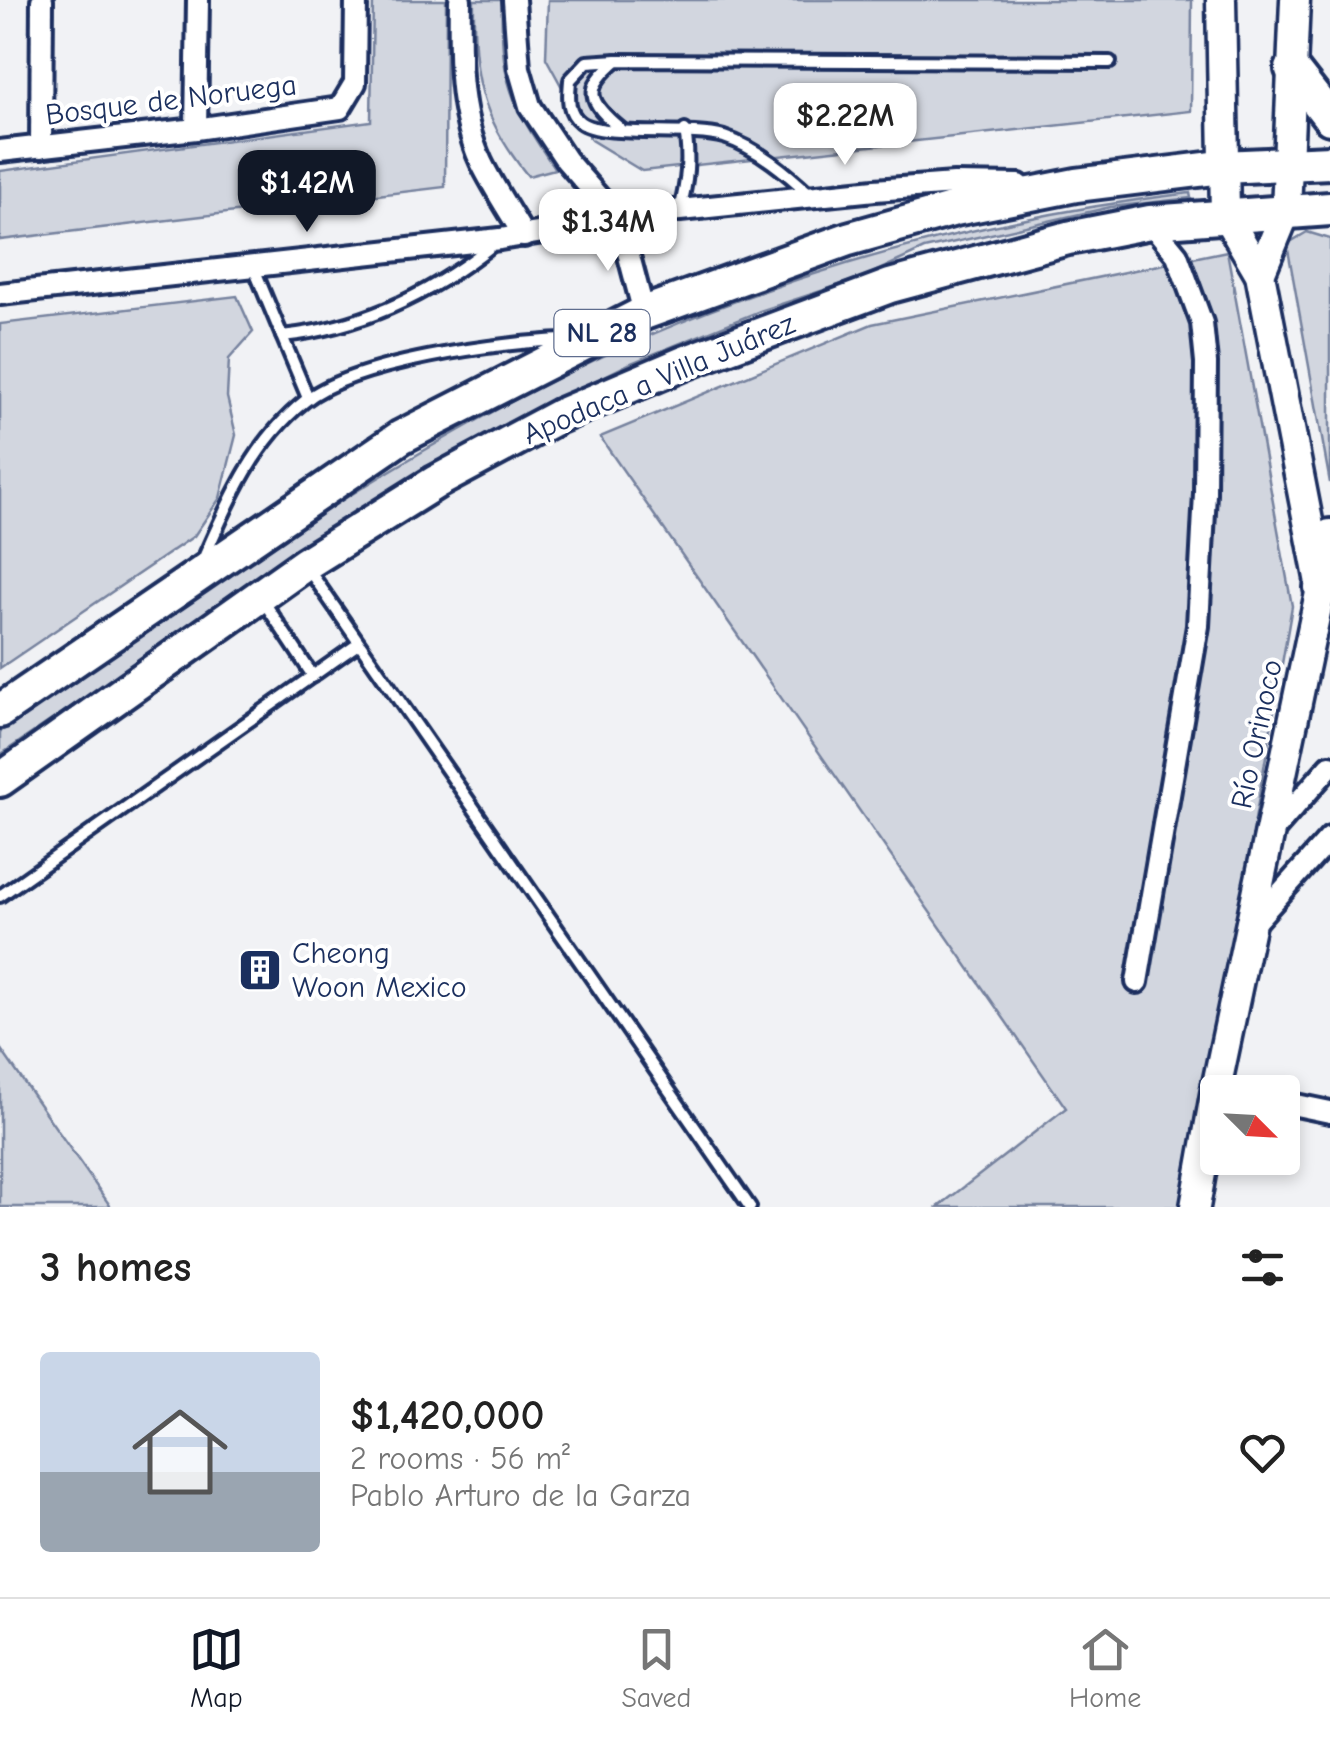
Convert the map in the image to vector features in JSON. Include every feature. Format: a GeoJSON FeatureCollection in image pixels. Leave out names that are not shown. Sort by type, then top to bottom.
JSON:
{"type":"FeatureCollection","features":[{"type":"Feature","properties":{"kind":"main road"},"geometry":{"type":"LineString","coordinates":[[1292,69],[1330,118]]}},
{"type":"Feature","properties":{"kind":"main road","name":"Apodaca a Villa Juárez"},"geometry":{"type":"LineString","coordinates":[[0,711],[400,437],[644,313],[848,239],[955,209],[1076,185],[1222,167],[1330,162]]}},
{"type":"Feature","properties":{"kind":"main road","name":"Apodaca a Villa Juárez"},"geometry":{"type":"LineString","coordinates":[[0,780],[305,564],[436,482],[559,416],[684,363],[890,286],[1068,238],[1150,222],[1330,209]]}},
{"type":"Feature","properties":{"kind":"main road"},"geometry":{"type":"LineString","coordinates":[[1321,588],[1330,536]]}},
{"type":"Feature","properties":{"kind":"street"},"geometry":{"type":"LineString","coordinates":[[42,0],[42,146]]}},
{"type":"Feature","properties":{"kind":"street"},"geometry":{"type":"LineString","coordinates":[[196,129],[198,0]]}},
{"type":"Feature","properties":{"kind":"street","name":"Bosque de Noruega"},"geometry":{"type":"LineString","coordinates":[[0,151],[333,111],[347,102],[355,82],[356,0]]}},
{"type":"Feature","properties":{"kind":"street"},"geometry":{"type":"LineString","coordinates":[[460,0],[460,75],[471,132],[480,160],[524,236]]}},
{"type":"Feature","properties":{"kind":"street"},"geometry":{"type":"LineString","coordinates":[[514,0],[518,68],[530,106],[566,160],[620,222],[644,313]]}},
{"type":"Feature","properties":{"kind":"street"},"geometry":{"type":"LineString","coordinates":[[1221,0],[1226,214]]}},
{"type":"Feature","properties":{"kind":"street"},"geometry":{"type":"LineString","coordinates":[[1260,274],[1286,211],[1295,0]]}},
{"type":"Feature","properties":{"kind":"street"},"geometry":{"type":"LineString","coordinates":[[0,294],[500,239],[680,210],[954,184],[1076,185]]}},
{"type":"Feature","properties":{"kind":"street","name":"Río Orinoco"},"geometry":{"type":"LineString","coordinates":[[1226,214],[1260,274],[1321,588],[1248,930],[1227,1075]]}},
{"type":"Feature","properties":{"kind":"street"},"geometry":{"type":"LineString","coordinates":[[1137,982],[1198,626],[1205,494],[1206,363],[1202,323],[1177,255],[1150,222]]}},
{"type":"Feature","properties":{"kind":"street"},"geometry":{"type":"LineString","coordinates":[[1269,836],[1330,766]]}},
{"type":"Feature","properties":{"kind":"street"},"geometry":{"type":"LineString","coordinates":[[1248,930],[1330,838]]}},
{"type":"Feature","properties":{"kind":"street"},"geometry":{"type":"LineString","coordinates":[[1300,1106],[1330,1112]]}},
{"type":"Feature","properties":{"kind":"street","name":"Río Orinoco"},"geometry":{"type":"LineString","coordinates":[[1196,1207],[1204,1175]]}},
{"type":"Feature","properties":{"kind":"lane"},"geometry":{"type":"LineString","coordinates":[[814,197],[757,152],[724,137],[685,130],[596,130],[578,121],[568,104],[570,80],[587,62],[617,60],[1110,62]]}},
{"type":"Feature","properties":{"kind":"lane"},"geometry":{"type":"LineString","coordinates":[[617,60],[596,78],[592,92],[599,111],[621,130]]}},
{"type":"Feature","properties":{"kind":"lane"},"geometry":{"type":"LineString","coordinates":[[680,210],[688,179],[685,130]]}},
{"type":"Feature","properties":{"kind":"lane"},"geometry":{"type":"LineString","coordinates":[[282,336],[314,333],[388,310],[468,265],[500,239]]}},
{"type":"Feature","properties":{"kind":"lane"},"geometry":{"type":"LineString","coordinates":[[252,266],[308,398]]}},
{"type":"Feature","properties":{"kind":"lane"},"geometry":{"type":"LineString","coordinates":[[195,578],[243,472],[308,398],[355,377],[410,361],[492,346],[591,338]]}},
{"type":"Feature","properties":{"kind":"lane"},"geometry":{"type":"LineString","coordinates":[[305,564],[750,1207]]}},
{"type":"Feature","properties":{"kind":"lane"},"geometry":{"type":"LineString","coordinates":[[260,597],[312,676]]}},
{"type":"Feature","properties":{"kind":"lane"},"geometry":{"type":"LineString","coordinates":[[0,896],[358,644]]}},
{"type":"Feature","properties":{"kind":"shaded area"},"geometry":{"type":"Polygon","coordinates":[[[373,0],[446,0],[445,187],[0,240],[0,171],[371,121],[373,0]]]}},
{"type":"Feature","properties":{"kind":"shaded area"},"geometry":{"type":"Polygon","coordinates":[[[474,0],[502,0],[503,51],[511,90],[527,126],[555,169],[528,176],[499,134],[478,73],[474,0]]]}},
{"type":"Feature","properties":{"kind":"shaded area"},"geometry":{"type":"Polygon","coordinates":[[[548,0],[1192,0],[1191,111],[642,171],[591,140],[546,58],[548,0]]]}},
{"type":"Feature","properties":{"kind":"shaded area"},"geometry":{"type":"Polygon","coordinates":[[[1190,193],[1191,198],[1111,207],[924,249],[864,277],[760,311],[629,364],[491,433],[385,494],[0,755],[0,732],[259,554],[459,430],[606,355],[686,320],[850,263],[1018,221],[1190,193]]]}},
{"type":"Feature","properties":{"kind":"shaded area"},"geometry":{"type":"Polygon","coordinates":[[[1307,232],[1330,239],[1330,483],[1287,244],[1307,232]]]}},
{"type":"Feature","properties":{"kind":"shaded area"},"geometry":{"type":"Polygon","coordinates":[[[1227,251],[1292,606],[1211,1075],[1200,1075],[1200,1138],[1188,1207],[938,1207],[1066,1108],[600,437],[872,324],[1227,251]]]}},
{"type":"Feature","properties":{"kind":"shaded area"},"geometry":{"type":"Polygon","coordinates":[[[237,296],[253,332],[229,359],[227,397],[236,435],[220,498],[194,536],[0,668],[0,324],[237,296]]]}},
{"type":"Feature","properties":{"kind":"shaded area"},"geometry":{"type":"Polygon","coordinates":[[[0,1048],[111,1207],[0,1207],[0,1048]]]}},
{"type":"Feature","properties":{"kind":"place","name":"Cheong Woon Mexico"},"geometry":{"type":"Point","coordinates":[260,970]}}]}
